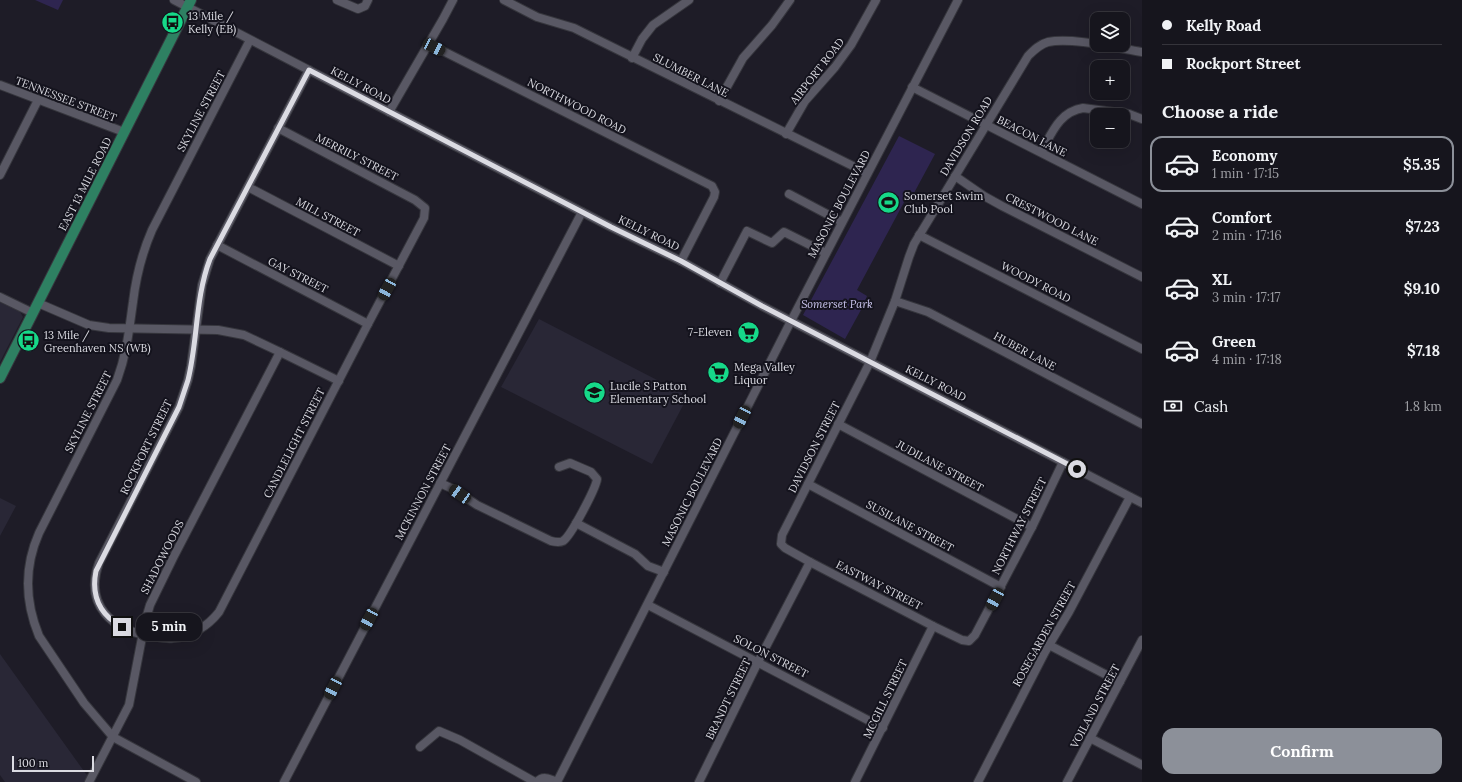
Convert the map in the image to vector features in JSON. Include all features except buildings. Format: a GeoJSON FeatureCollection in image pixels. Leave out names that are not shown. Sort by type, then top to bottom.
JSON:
{"type":"FeatureCollection","features":[{"type":"Feature","properties":{"kind":"main road","name":"EAST 13 MILE ROAD"},"geometry":{"type":"LineString","coordinates":[[0,378],[189,3]]}},
{"type":"Feature","properties":{"kind":"street","name":"KELLY ROAD"},"geometry":{"type":"LineString","coordinates":[[174,0],[189,3],[250,40],[582,212],[681,261],[870,362],[1142,503]]}},
{"type":"Feature","properties":{"kind":"street"},"geometry":{"type":"LineString","coordinates":[[337,0],[353,8],[361,9],[365,6],[368,0]]}},
{"type":"Feature","properties":{"kind":"street"},"geometry":{"type":"LineString","coordinates":[[389,112],[453,0]]}},
{"type":"Feature","properties":{"kind":"street","name":"SLUMBER LANE"},"geometry":{"type":"LineString","coordinates":[[504,0],[537,17],[574,28],[867,173]]}},
{"type":"Feature","properties":{"kind":"street"},"geometry":{"type":"LineString","coordinates":[[632,58],[642,39],[653,24],[689,0]]}},
{"type":"Feature","properties":{"kind":"street"},"geometry":{"type":"LineString","coordinates":[[719,101],[743,58],[772,25],[790,0]]}},
{"type":"Feature","properties":{"kind":"street","name":"AIRPORT ROAD"},"geometry":{"type":"LineString","coordinates":[[786,134],[805,101],[836,67],[851,45],[876,0]]}},
{"type":"Feature","properties":{"kind":"street","name":"MASONIC BOULEVARD"},"geometry":{"type":"LineString","coordinates":[[557,782],[648,605],[791,320],[958,0]]}},
{"type":"Feature","properties":{"kind":"street","name":"SKYLINE STREET"},"geometry":{"type":"LineString","coordinates":[[113,737],[84,702],[39,636],[28,598],[28,573],[33,546],[117,380],[124,362],[138,272],[145,246],[250,40]]}},
{"type":"Feature","properties":{"kind":"street","name":"DAVIDSON ROAD"},"geometry":{"type":"LineString","coordinates":[[870,362],[895,301],[909,257],[919,235],[1025,60],[1040,45],[1047,42],[1067,41],[1142,52]]}},
{"type":"Feature","properties":{"kind":"street","name":"NORTHWOOD ROAD"},"geometry":{"type":"LineString","coordinates":[[428,44],[712,186],[714,190],[714,197],[681,261]]}},
{"type":"Feature","properties":{"kind":"street","name":"ROCKPORT STREET"},"geometry":{"type":"LineString","coordinates":[[143,635],[122,627],[106,616],[101,608],[96,598],[94,589],[99,563],[179,407],[188,380],[202,285],[210,259],[309,70]]}},
{"type":"Feature","properties":{"kind":"street","name":"TENNESSEE STREET"},"geometry":{"type":"LineString","coordinates":[[0,85],[124,132]]}},
{"type":"Feature","properties":{"kind":"street","name":"BEACON LANE"},"geometry":{"type":"LineString","coordinates":[[912,87],[1142,204]]}},
{"type":"Feature","properties":{"kind":"street"},"geometry":{"type":"LineString","coordinates":[[0,176],[38,100]]}},
{"type":"Feature","properties":{"kind":"street"},"geometry":{"type":"LineString","coordinates":[[1042,152],[1058,122],[1072,111],[1083,108],[1129,114],[1142,119]]}},
{"type":"Feature","properties":{"kind":"street","name":"MERRILY STREET"},"geometry":{"type":"LineString","coordinates":[[278,128],[408,196],[425,208]]}},
{"type":"Feature","properties":{"kind":"street","name":"CRESTWOOD LANE"},"geometry":{"type":"LineString","coordinates":[[955,176],[984,196],[1002,206],[1142,277]]}},
{"type":"Feature","properties":{"kind":"street","name":"MILL STREET"},"geometry":{"type":"LineString","coordinates":[[248,187],[399,266]]}},
{"type":"Feature","properties":{"kind":"street"},"geometry":{"type":"LineString","coordinates":[[789,194],[842,222]]}},
{"type":"Feature","properties":{"kind":"street","name":"CANDLELIGHT STREET"},"geometry":{"type":"LineString","coordinates":[[143,635],[172,638],[182,636],[194,632],[206,625],[219,612],[424,218],[425,208]]}},
{"type":"Feature","properties":{"kind":"street","name":"MCKINNON STREET"},"geometry":{"type":"LineString","coordinates":[[284,782],[582,212]]}},
{"type":"Feature","properties":{"kind":"street"},"geometry":{"type":"LineString","coordinates":[[720,283],[747,231],[772,244],[784,232],[826,253]]}},
{"type":"Feature","properties":{"kind":"street","name":"WOODY ROAD"},"geometry":{"type":"LineString","coordinates":[[919,235],[1142,349]]}},
{"type":"Feature","properties":{"kind":"street","name":"GAY STREET"},"geometry":{"type":"LineString","coordinates":[[217,245],[368,324]]}},
{"type":"Feature","properties":{"kind":"street"},"geometry":{"type":"LineString","coordinates":[[0,297],[33,313]]}},
{"type":"Feature","properties":{"kind":"street","name":"HUBER LANE"},"geometry":{"type":"LineString","coordinates":[[895,301],[928,312],[1142,424]]}},
{"type":"Feature","properties":{"kind":"street"},"geometry":{"type":"LineString","coordinates":[[38,303],[89,325],[109,328],[218,330],[244,335],[339,381]]}},
{"type":"Feature","properties":{"kind":"street","name":"SHADOWOODS"},"geometry":{"type":"LineString","coordinates":[[89,782],[127,710],[150,605],[280,352]]}},
{"type":"Feature","properties":{"kind":"street","name":"DAVIDSON STREET"},"geometry":{"type":"LineString","coordinates":[[781,544],[782,535],[870,362]]}},
{"type":"Feature","properties":{"kind":"street","name":"JUDILANE STREET"},"geometry":{"type":"LineString","coordinates":[[838,424],[1032,526]]}},
{"type":"Feature","properties":{"kind":"street","name":"NORTHWAY STREET"},"geometry":{"type":"LineString","coordinates":[[969,641],[975,635],[1001,587],[1064,462]]}},
{"type":"Feature","properties":{"kind":"street"},"geometry":{"type":"LineString","coordinates":[[440,483],[453,489],[477,506],[554,542],[561,542],[576,523],[595,487],[597,478],[591,472],[570,463],[558,467]]}},
{"type":"Feature","properties":{"kind":"street","name":"SUSILANE STREET"},"geometry":{"type":"LineString","coordinates":[[808,484],[1001,587]]}},
{"type":"Feature","properties":{"kind":"street","name":"ROSEGARDEN STREET"},"geometry":{"type":"LineString","coordinates":[[978,782],[1049,645],[1069,612],[1130,497]]}},
{"type":"Feature","properties":{"kind":"street"},"geometry":{"type":"LineString","coordinates":[[576,523],[635,554],[648,566],[664,572]]}},
{"type":"Feature","properties":{"kind":"street","name":"EASTWAY STREET"},"geometry":{"type":"LineString","coordinates":[[781,544],[785,548],[810,562],[933,626],[962,640],[969,641]]}},
{"type":"Feature","properties":{"kind":"street","name":"BRANDT STREET"},"geometry":{"type":"LineString","coordinates":[[699,782],[758,662],[810,562]]}},
{"type":"Feature","properties":{"kind":"street","name":"SOLON STREET"},"geometry":{"type":"LineString","coordinates":[[648,605],[883,728]]}},
{"type":"Feature","properties":{"kind":"street","name":"MCGILL STREET"},"geometry":{"type":"LineString","coordinates":[[855,782],[933,626]]}},
{"type":"Feature","properties":{"kind":"street","name":"VOILAND STREET"},"geometry":{"type":"LineString","coordinates":[[1067,782],[1142,640]]}},
{"type":"Feature","properties":{"kind":"street"},"geometry":{"type":"LineString","coordinates":[[1049,645],[1120,682]]}},
{"type":"Feature","properties":{"kind":"street"},"geometry":{"type":"LineString","coordinates":[[420,747],[439,731],[460,740],[536,782],[543,778],[549,778],[557,782]]}},
{"type":"Feature","properties":{"kind":"street"},"geometry":{"type":"LineString","coordinates":[[113,737],[196,782]]}},
{"type":"Feature","properties":{"kind":"street"},"geometry":{"type":"LineString","coordinates":[[1090,738],[1142,764]]}},
{"type":"Feature","properties":{"kind":"shaded area","name":"Somerset Swim Club Pool"},"geometry":{"type":"Polygon","coordinates":[[[888,191],[899,197],[890,214],[879,208],[888,191]]]}},
{"type":"Feature","properties":{"kind":"shaded area"},"geometry":{"type":"Polygon","coordinates":[[[0,301],[19,310],[23,317],[0,362],[0,301]]]}},
{"type":"Feature","properties":{"kind":"shaded area","name":"Lucile S Patton Elementary School"},"geometry":{"type":"Polygon","coordinates":[[[539,319],[688,396],[652,464],[501,387],[539,319]]]}},
{"type":"Feature","properties":{"kind":"shaded area"},"geometry":{"type":"Polygon","coordinates":[[[0,498],[16,506],[0,536],[0,498]]]}},
{"type":"Feature","properties":{"kind":"shaded area"},"geometry":{"type":"Polygon","coordinates":[[[0,654],[86,774],[96,782],[5,782],[0,775],[0,654]]]}},
{"type":"Feature","properties":{"kind":"green space"},"geometry":{"type":"Polygon","coordinates":[[[35,0],[63,0],[58,10],[35,0]]]}},
{"type":"Feature","properties":{"kind":"green space","name":"Somerset Park"},"geometry":{"type":"Polygon","coordinates":[[[899,136],[935,154],[914,193],[910,191],[857,290],[867,296],[845,339],[803,315],[899,136]]]}},
{"type":"Feature","properties":{"kind":"place","name":"13 Mile / Kelly (EB)"},"geometry":{"type":"Point","coordinates":[172,22]}},
{"type":"Feature","properties":{"kind":"place","name":"Somerset Swim Club Pool"},"geometry":{"type":"Point","coordinates":[889,202]}},
{"type":"Feature","properties":{"kind":"place","name":"7-Eleven"},"geometry":{"type":"Point","coordinates":[748,332]}},
{"type":"Feature","properties":{"kind":"place","name":"13 Mile / Greenhaven NS (WB)"},"geometry":{"type":"Point","coordinates":[29,341]}},
{"type":"Feature","properties":{"kind":"place","name":"Mega Valley Liquor"},"geometry":{"type":"Point","coordinates":[719,373]}},
{"type":"Feature","properties":{"kind":"place","name":"Lucile S Patton Elementary School"},"geometry":{"type":"Point","coordinates":[595,392]}},
{"type":"Feature","properties":{"kind":"route"},"geometry":{"type":"LineString","coordinates":[[122,627],[106,616],[96,598],[94,589],[96,571],[179,407],[188,380],[196,329],[199,297],[210,259],[309,70],[611,227],[681,261],[762,306],[1077,469]]}}]}
